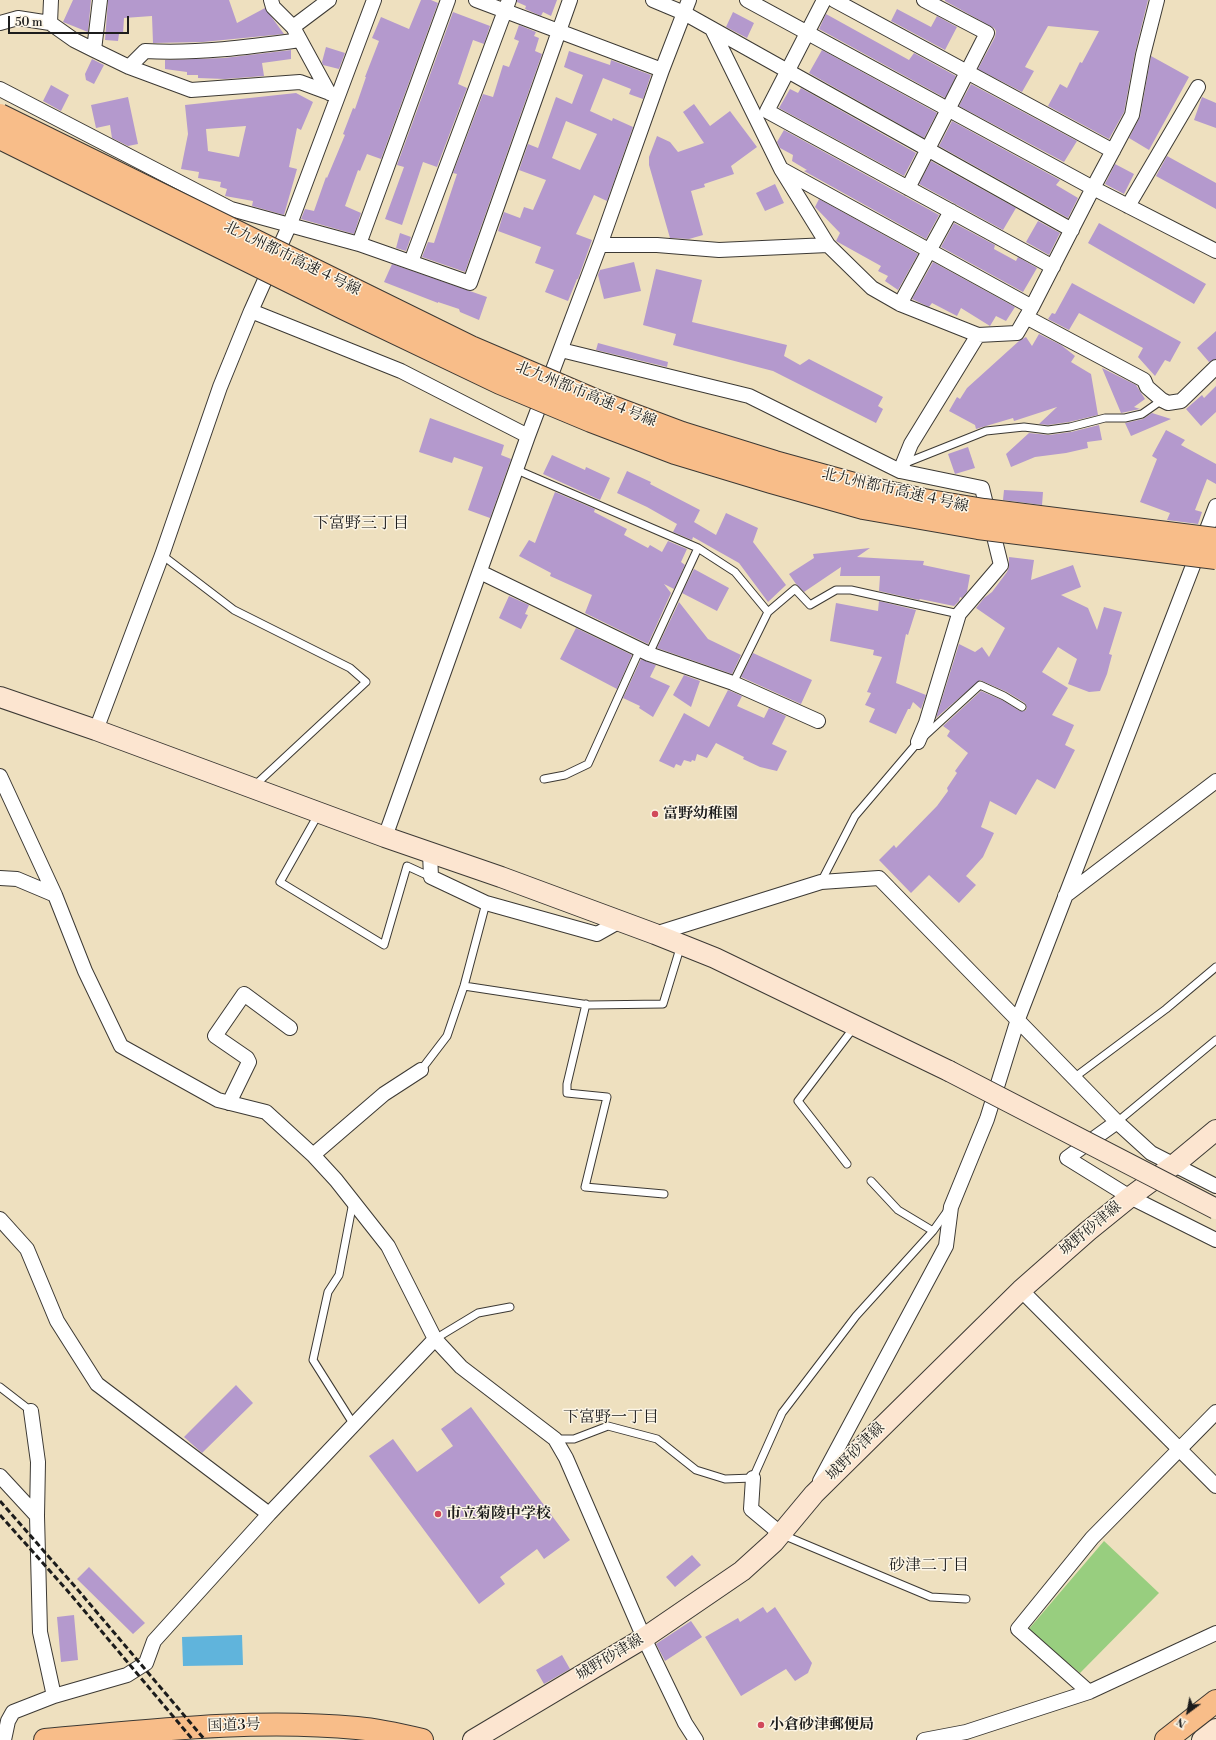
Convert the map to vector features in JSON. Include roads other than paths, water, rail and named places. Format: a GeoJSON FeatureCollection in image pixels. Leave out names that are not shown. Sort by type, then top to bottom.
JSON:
{"type":"FeatureCollection","features":[{"type":"Feature","properties":{"kind":"highway","name":"北九州都市高速４号線"},"geometry":{"type":"LineString","coordinates":[[0,115],[478,350],[602,403],[682,432],[775,462],[870,488],[924,500],[984,510],[1216,539]]}},
{"type":"Feature","properties":{"kind":"highway","name":"北九州都市高速４号線"},"geometry":{"type":"LineString","coordinates":[[0,138],[345,309],[500,383],[591,421],[675,453],[771,482],[870,509],[978,528],[1216,558]]}},
{"type":"Feature","properties":{"kind":"highway"},"geometry":{"type":"LineString","coordinates":[[1166,1740],[1216,1701]]}},
{"type":"Feature","properties":{"kind":"highway","name":"国道3号"},"geometry":{"type":"LineString","coordinates":[[45,1740],[151,1730],[278,1724],[358,1728],[422,1740]]}},
{"type":"Feature","properties":{"kind":"street"},"geometry":{"type":"LineString","coordinates":[[50,23],[51,0]]}},
{"type":"Feature","properties":{"kind":"street"},"geometry":{"type":"LineString","coordinates":[[94,50],[100,0]]}},
{"type":"Feature","properties":{"kind":"street"},"geometry":{"type":"LineString","coordinates":[[271,0],[273,7],[293,27],[333,94]]}},
{"type":"Feature","properties":{"kind":"street"},"geometry":{"type":"LineString","coordinates":[[293,27],[329,0]]}},
{"type":"Feature","properties":{"kind":"street"},"geometry":{"type":"LineString","coordinates":[[96,730],[162,556],[220,387],[251,311],[290,224],[333,94],[374,0]]}},
{"type":"Feature","properties":{"kind":"street"},"geometry":{"type":"LineString","coordinates":[[359,244],[448,0]]}},
{"type":"Feature","properties":{"kind":"street"},"geometry":{"type":"LineString","coordinates":[[476,0],[508,6],[558,31],[662,70]]}},
{"type":"Feature","properties":{"kind":"street"},"geometry":{"type":"LineString","coordinates":[[0,89],[231,208],[359,244],[470,282],[570,0]]}},
{"type":"Feature","properties":{"kind":"street"},"geometry":{"type":"LineString","coordinates":[[653,0],[686,6],[712,29],[1072,230]]}},
{"type":"Feature","properties":{"kind":"street"},"geometry":{"type":"LineString","coordinates":[[747,0],[1093,188],[1216,251]]}},
{"type":"Feature","properties":{"kind":"street"},"geometry":{"type":"LineString","coordinates":[[824,0],[767,111],[1053,267]]}},
{"type":"Feature","properties":{"kind":"street"},"geometry":{"type":"LineString","coordinates":[[834,0],[1113,151]]}},
{"type":"Feature","properties":{"kind":"street"},"geometry":{"type":"LineString","coordinates":[[908,188],[987,33],[924,0]]}},
{"type":"Feature","properties":{"kind":"street"},"geometry":{"type":"LineString","coordinates":[[712,29],[781,168],[828,245],[872,288],[900,304],[978,335],[1017,333],[1132,115],[1143,55],[1157,0]]}},
{"type":"Feature","properties":{"kind":"street"},"geometry":{"type":"LineString","coordinates":[[411,262],[508,6]]}},
{"type":"Feature","properties":{"kind":"street"},"geometry":{"type":"LineString","coordinates":[[385,837],[528,436],[600,245],[686,6]]}},
{"type":"Feature","properties":{"kind":"street"},"geometry":{"type":"LineString","coordinates":[[0,23],[18,18],[50,23],[74,40],[94,50],[129,66],[192,90],[300,82],[333,94]]}},
{"type":"Feature","properties":{"kind":"street"},"geometry":{"type":"LineString","coordinates":[[129,66],[145,51],[178,53],[300,40]]}},
{"type":"Feature","properties":{"kind":"street"},"geometry":{"type":"LineString","coordinates":[[1128,206],[1198,87]]}},
{"type":"Feature","properties":{"kind":"street"},"geometry":{"type":"LineString","coordinates":[[781,168],[929,250],[1029,312],[1144,380],[1147,387],[1162,400],[1168,403],[1181,401],[1216,367]]}},
{"type":"Feature","properties":{"kind":"street"},"geometry":{"type":"LineString","coordinates":[[900,304],[951,211]]}},
{"type":"Feature","properties":{"kind":"street"},"geometry":{"type":"LineString","coordinates":[[600,245],[657,245],[719,250],[828,245]]}},
{"type":"Feature","properties":{"kind":"street"},"geometry":{"type":"LineString","coordinates":[[251,311],[401,370],[528,436]]}},
{"type":"Feature","properties":{"kind":"street"},"geometry":{"type":"LineString","coordinates":[[901,468],[911,444],[978,335]]}},
{"type":"Feature","properties":{"kind":"street"},"geometry":{"type":"LineString","coordinates":[[561,350],[749,396],[901,468],[982,488],[1001,565],[959,614],[926,723],[918,742]]}},
{"type":"Feature","properties":{"kind":"street"},"geometry":{"type":"LineString","coordinates":[[814,1494],[946,1246],[951,1207],[987,1119],[1018,1019],[1064,896],[1216,506]]}},
{"type":"Feature","properties":{"kind":"street"},"geometry":{"type":"LineString","coordinates":[[480,572],[645,651],[733,683],[818,721]]}},
{"type":"Feature","properties":{"kind":"street"},"geometry":{"type":"LineString","coordinates":[[0,697],[96,730],[385,837],[501,877],[655,934],[715,958],[949,1071],[1216,1209]]}},
{"type":"Feature","properties":{"kind":"street"},"geometry":{"type":"LineString","coordinates":[[0,776],[55,895],[84,971],[121,1046],[218,1100],[266,1112],[313,1155],[388,1246],[435,1339],[461,1368],[555,1439],[566,1458],[644,1638],[685,1723],[696,1740]]}},
{"type":"Feature","properties":{"kind":"street"},"geometry":{"type":"LineString","coordinates":[[1064,896],[1216,780]]}},
{"type":"Feature","properties":{"kind":"street"},"geometry":{"type":"LineString","coordinates":[[430,853],[431,877],[486,903],[597,934],[620,921]]}},
{"type":"Feature","properties":{"kind":"street"},"geometry":{"type":"LineString","coordinates":[[0,878],[17,879],[55,895]]}},
{"type":"Feature","properties":{"kind":"street"},"geometry":{"type":"LineString","coordinates":[[655,934],[820,882],[879,878],[1117,1122],[1151,1153],[1216,1186]]}},
{"type":"Feature","properties":{"kind":"street"},"geometry":{"type":"LineString","coordinates":[[229,1102],[249,1062],[247,1058],[215,1036],[244,994],[290,1028]]}},
{"type":"Feature","properties":{"kind":"street"},"geometry":{"type":"LineString","coordinates":[[313,1155],[384,1094],[421,1070]]}},
{"type":"Feature","properties":{"kind":"street"},"geometry":{"type":"LineString","coordinates":[[1117,1122],[1068,1158],[1130,1197],[1216,1240]]}},
{"type":"Feature","properties":{"kind":"street","name":"城野砂津線"},"geometry":{"type":"LineString","coordinates":[[473,1740],[644,1638],[742,1571],[774,1542],[814,1494],[1020,1290],[1130,1197],[1175,1164],[1216,1130]]}},
{"type":"Feature","properties":{"kind":"street"},"geometry":{"type":"LineString","coordinates":[[0,1219],[27,1249],[57,1321],[97,1384],[269,1514]]}},
{"type":"Feature","properties":{"kind":"street"},"geometry":{"type":"LineString","coordinates":[[1020,1290],[1216,1486]]}},
{"type":"Feature","properties":{"kind":"street"},"geometry":{"type":"LineString","coordinates":[[4,1740],[8,1721],[13,1712],[54,1696],[127,1674],[146,1663],[154,1641],[269,1514],[435,1339]]}},
{"type":"Feature","properties":{"kind":"street"},"geometry":{"type":"LineString","coordinates":[[30,1411],[38,1462],[37,1516],[40,1632],[54,1696]]}},
{"type":"Feature","properties":{"kind":"street"},"geometry":{"type":"LineString","coordinates":[[1089,1692],[1018,1629],[1092,1538],[1216,1412]]}},
{"type":"Feature","properties":{"kind":"street"},"geometry":{"type":"LineString","coordinates":[[0,1476],[37,1516]]}},
{"type":"Feature","properties":{"kind":"street"},"geometry":{"type":"LineString","coordinates":[[753,1478],[751,1509],[781,1534]]}},
{"type":"Feature","properties":{"kind":"street"},"geometry":{"type":"LineString","coordinates":[[924,1740],[966,1732],[1089,1692],[1216,1633]]}},
{"type":"Feature","properties":{"kind":"street"},"geometry":{"type":"LineString","coordinates":[[1202,1740],[1216,1729]]}},
{"type":"Feature","properties":{"kind":"lane"},"geometry":{"type":"LineString","coordinates":[[901,468],[986,431],[1024,427],[1048,430],[1070,427],[1106,418],[1125,418],[1142,414],[1162,400]]}},
{"type":"Feature","properties":{"kind":"lane"},"geometry":{"type":"LineString","coordinates":[[517,470],[698,548],[735,572],[768,612]]}},
{"type":"Feature","properties":{"kind":"lane"},"geometry":{"type":"LineString","coordinates":[[544,779],[564,775],[588,764],[698,548]]}},
{"type":"Feature","properties":{"kind":"lane"},"geometry":{"type":"LineString","coordinates":[[162,556],[234,610],[350,668],[366,682],[252,788]]}},
{"type":"Feature","properties":{"kind":"lane"},"geometry":{"type":"LineString","coordinates":[[733,683],[768,612],[795,589],[810,605],[836,590],[851,590],[959,614]]}},
{"type":"Feature","properties":{"kind":"lane"},"geometry":{"type":"LineString","coordinates":[[820,882],[855,816],[918,742],[980,685],[1004,696],[1022,707]]}},
{"type":"Feature","properties":{"kind":"lane"},"geometry":{"type":"LineString","coordinates":[[319,813],[280,882],[384,945],[407,866],[431,877]]}},
{"type":"Feature","properties":{"kind":"lane"},"geometry":{"type":"LineString","coordinates":[[421,1070],[446,1036],[464,986],[486,903]]}},
{"type":"Feature","properties":{"kind":"lane"},"geometry":{"type":"LineString","coordinates":[[464,986],[586,1004],[663,1004],[681,945]]}},
{"type":"Feature","properties":{"kind":"lane"},"geometry":{"type":"LineString","coordinates":[[1074,1077],[1166,1009],[1216,967]]}},
{"type":"Feature","properties":{"kind":"lane"},"geometry":{"type":"LineString","coordinates":[[586,1004],[567,1084],[567,1092],[607,1097],[585,1187],[664,1194]]}},
{"type":"Feature","properties":{"kind":"lane"},"geometry":{"type":"LineString","coordinates":[[847,1164],[798,1101],[855,1026]]}},
{"type":"Feature","properties":{"kind":"lane"},"geometry":{"type":"LineString","coordinates":[[1117,1122],[1216,1040]]}},
{"type":"Feature","properties":{"kind":"lane"},"geometry":{"type":"LineString","coordinates":[[871,1181],[898,1210],[933,1230]]}},
{"type":"Feature","properties":{"kind":"lane"},"geometry":{"type":"LineString","coordinates":[[353,1202],[339,1274],[328,1292],[313,1360],[354,1425]]}},
{"type":"Feature","properties":{"kind":"lane"},"geometry":{"type":"LineString","coordinates":[[555,1439],[574,1439],[608,1426],[657,1439],[696,1470],[725,1479],[753,1478],[782,1413],[856,1316],[933,1230],[951,1207]]}},
{"type":"Feature","properties":{"kind":"lane"},"geometry":{"type":"LineString","coordinates":[[435,1339],[478,1313],[510,1307]]}},
{"type":"Feature","properties":{"kind":"lane"},"geometry":{"type":"LineString","coordinates":[[0,1387],[30,1411]]}},
{"type":"Feature","properties":{"kind":"lane"},"geometry":{"type":"LineString","coordinates":[[781,1534],[931,1597],[966,1599]]}},
{"type":"Feature","properties":{"kind":"water"},"geometry":{"type":"Polygon","coordinates":[[[242,1635],[243,1665],[183,1666],[182,1637],[242,1635]]]}},
{"type":"Feature","properties":{"kind":"railway"},"geometry":{"type":"LineString","coordinates":[[0,1501],[78,1590],[205,1740]]}},
{"type":"Feature","properties":{"kind":"railway"},"geometry":{"type":"LineString","coordinates":[[0,1515],[66,1589],[193,1740]]}},
{"type":"Feature","properties":{"kind":"place","name":"富野幼稚園"},"geometry":{"type":"Point","coordinates":[655,814]}},
{"type":"Feature","properties":{"kind":"place","name":"市立菊陵中学校"},"geometry":{"type":"Point","coordinates":[438,1514]}},
{"type":"Feature","properties":{"kind":"place","name":"小倉砂津郵便局"},"geometry":{"type":"Point","coordinates":[761,1725]}},
{"type":"Feature","properties":{"kind":"district","name":"下富野三丁目"},"geometry":{"type":"Point","coordinates":[361,524]}},
{"type":"Feature","properties":{"kind":"district","name":"下富野一丁目"},"geometry":{"type":"Point","coordinates":[611,1418]}},
{"type":"Feature","properties":{"kind":"district","name":"砂津二丁目"},"geometry":{"type":"Point","coordinates":[929,1566]}}]}
